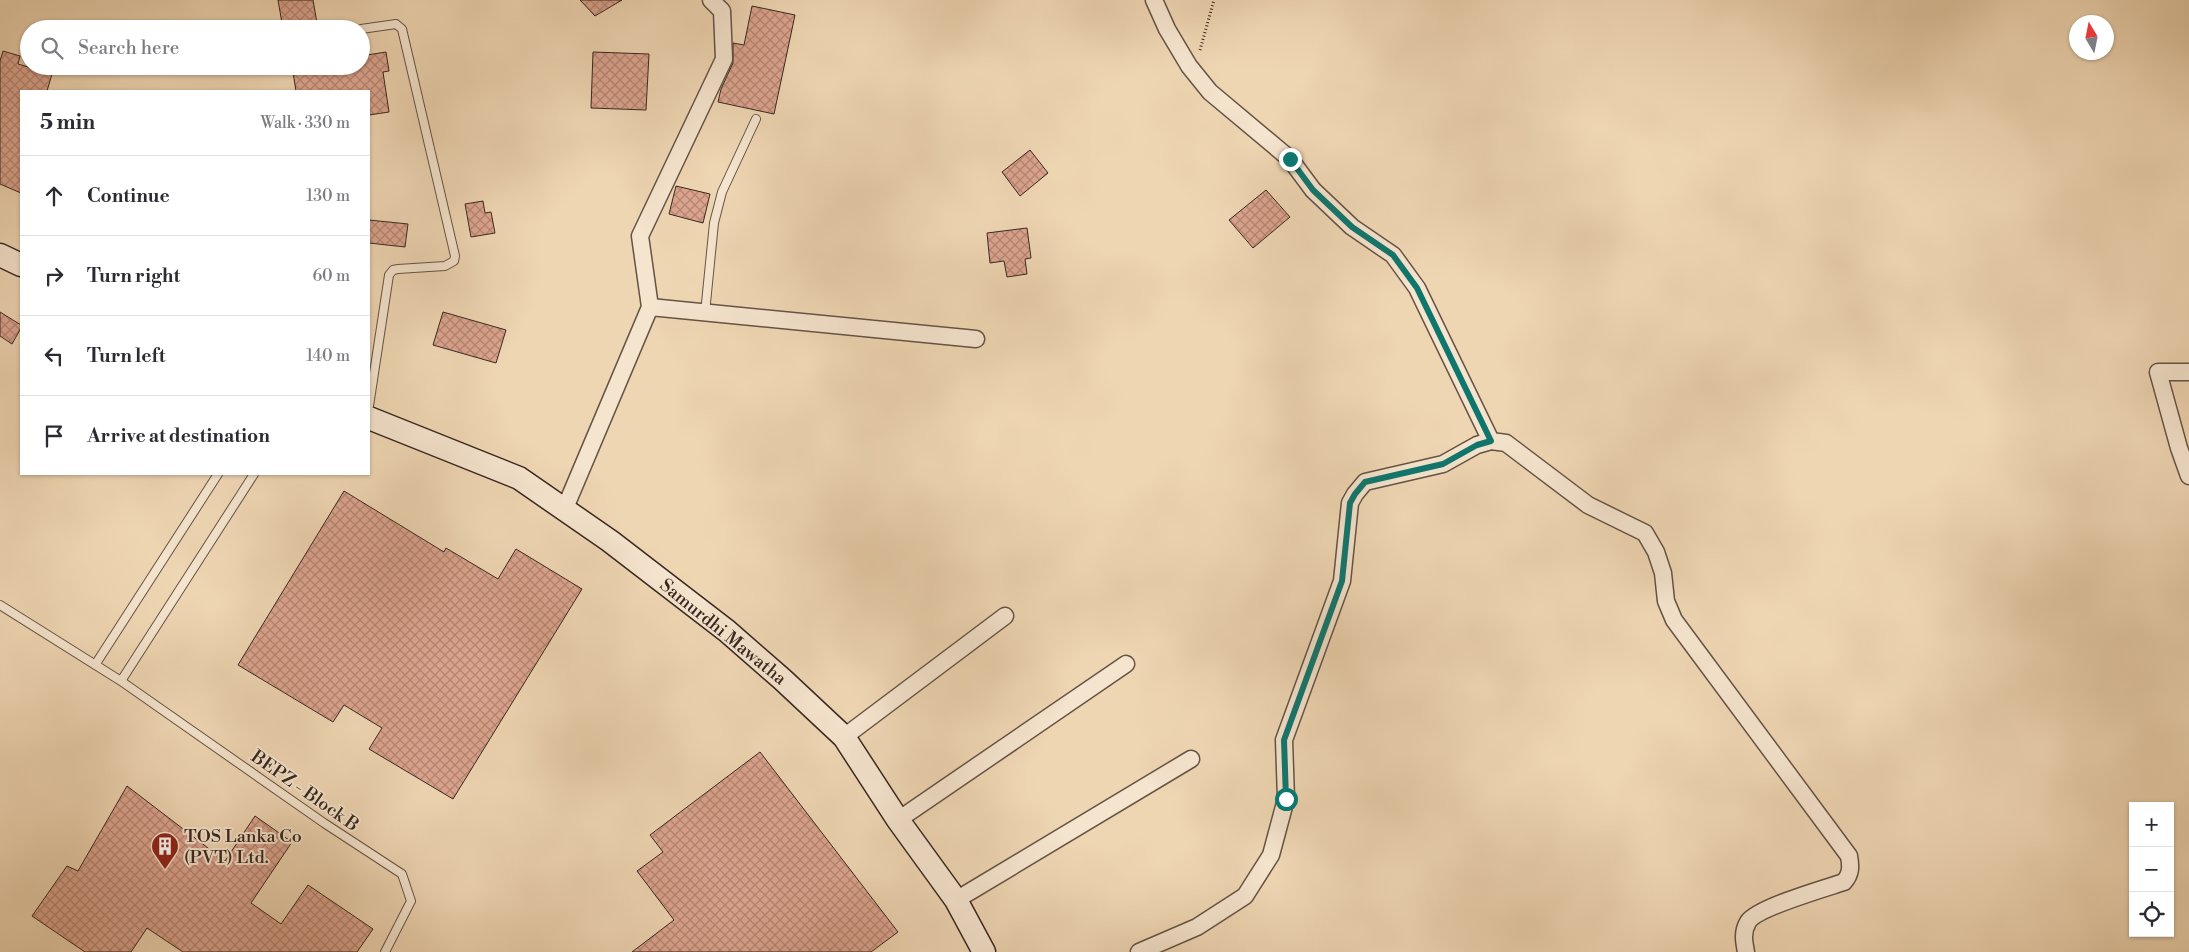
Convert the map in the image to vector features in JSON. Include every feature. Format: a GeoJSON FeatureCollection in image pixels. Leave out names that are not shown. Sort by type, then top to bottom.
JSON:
{"type":"FeatureCollection","features":[{"type":"Feature","properties":{"kind":"main road"},"geometry":{"type":"LineString","coordinates":[[0,255],[20,265]]}},
{"type":"Feature","properties":{"kind":"main road","name":"Samurdhi Mawatha"},"geometry":{"type":"LineString","coordinates":[[370,418],[519,478],[565,508],[727,631],[844,737],[898,820],[956,900],[984,952]]}},
{"type":"Feature","properties":{"kind":"street"},"geometry":{"type":"LineString","coordinates":[[565,508],[650,307],[640,236],[724,59],[722,10],[711,0]]}},
{"type":"Feature","properties":{"kind":"street"},"geometry":{"type":"LineString","coordinates":[[1154,0],[1171,36],[1189,66],[1210,92],[1290,159],[1313,190],[1352,227],[1393,255],[1417,288],[1491,441]]}},
{"type":"Feature","properties":{"kind":"street"},"geometry":{"type":"LineString","coordinates":[[650,307],[976,339]]}},
{"type":"Feature","properties":{"kind":"street"},"geometry":{"type":"LineString","coordinates":[[2189,372],[2158,372],[2189,476]]}},
{"type":"Feature","properties":{"kind":"street"},"geometry":{"type":"LineString","coordinates":[[1139,952],[1197,927],[1245,896],[1271,855],[1286,799],[1284,740],[1342,581],[1350,503],[1355,494],[1365,482],[1443,464],[1477,445],[1491,441],[1506,444],[1588,505],[1646,533],[1656,552],[1663,573],[1666,601],[1674,620],[1849,856],[1851,866],[1849,876],[1844,882],[1764,910],[1749,921],[1743,937],[1746,952]]}},
{"type":"Feature","properties":{"kind":"street"},"geometry":{"type":"LineString","coordinates":[[844,737],[1005,616]]}},
{"type":"Feature","properties":{"kind":"street"},"geometry":{"type":"LineString","coordinates":[[898,820],[1126,664]]}},
{"type":"Feature","properties":{"kind":"street"},"geometry":{"type":"LineString","coordinates":[[956,900],[1191,758]]}},
{"type":"Feature","properties":{"kind":"lane"},"geometry":{"type":"LineString","coordinates":[[370,28],[396,24],[402,29],[455,256],[454,261],[445,266],[398,269],[393,270],[389,275],[370,399]]}},
{"type":"Feature","properties":{"kind":"lane"},"geometry":{"type":"LineString","coordinates":[[705,313],[714,224],[722,192],[756,119]]}},
{"type":"Feature","properties":{"kind":"lane"},"geometry":{"type":"LineString","coordinates":[[94,665],[217,475]]}},
{"type":"Feature","properties":{"kind":"lane"},"geometry":{"type":"LineString","coordinates":[[121,681],[253,475]]}},
{"type":"Feature","properties":{"kind":"lane","name":"BEPZ - Block B"},"geometry":{"type":"LineString","coordinates":[[0,605],[121,681],[324,823],[402,874],[411,902],[385,952]]}},
{"type":"Feature","properties":{"kind":"path"},"geometry":{"type":"LineString","coordinates":[[1202,57],[1199,48],[1214,0]]}},
{"type":"Feature","properties":{"kind":"building"},"geometry":{"type":"Polygon","coordinates":[[[278,0],[313,0],[316,20],[281,20],[278,0]]]}},
{"type":"Feature","properties":{"kind":"building"},"geometry":{"type":"Polygon","coordinates":[[[580,0],[622,0],[595,16],[580,0]]]}},
{"type":"Feature","properties":{"kind":"building"},"geometry":{"type":"Polygon","coordinates":[[[752,6],[795,15],[774,114],[718,102],[721,89],[733,63],[733,43],[744,45],[752,6]]]}},
{"type":"Feature","properties":{"kind":"building"},"geometry":{"type":"Polygon","coordinates":[[[3,51],[20,56],[18,64],[20,65],[20,75],[52,75],[47,90],[20,90],[20,193],[0,184],[0,61],[3,51]]]}},
{"type":"Feature","properties":{"kind":"building"},"geometry":{"type":"Polygon","coordinates":[[[386,52],[389,71],[383,72],[389,112],[370,115],[370,90],[296,90],[293,75],[370,75],[370,55],[386,52]]]}},
{"type":"Feature","properties":{"kind":"building"},"geometry":{"type":"Polygon","coordinates":[[[593,52],[649,54],[646,110],[591,108],[593,52]]]}},
{"type":"Feature","properties":{"kind":"building"},"geometry":{"type":"Polygon","coordinates":[[[1030,150],[1048,173],[1020,196],[1002,172],[1030,150]]]}},
{"type":"Feature","properties":{"kind":"building"},"geometry":{"type":"Polygon","coordinates":[[[676,186],[710,194],[703,223],[669,214],[676,186]]]}},
{"type":"Feature","properties":{"kind":"building"},"geometry":{"type":"Polygon","coordinates":[[[1266,190],[1290,217],[1253,248],[1229,220],[1266,190]]]}},
{"type":"Feature","properties":{"kind":"building"},"geometry":{"type":"Polygon","coordinates":[[[483,201],[485,213],[491,212],[495,233],[471,237],[465,204],[483,201]]]}},
{"type":"Feature","properties":{"kind":"building"},"geometry":{"type":"Polygon","coordinates":[[[370,220],[408,224],[405,247],[370,243],[370,220]]]}},
{"type":"Feature","properties":{"kind":"building"},"geometry":{"type":"Polygon","coordinates":[[[1027,228],[1031,258],[1025,259],[1027,274],[1007,277],[1004,261],[990,263],[987,233],[1027,228]]]}},
{"type":"Feature","properties":{"kind":"building"},"geometry":{"type":"Polygon","coordinates":[[[0,312],[20,324],[20,330],[12,344],[0,336],[0,312]]]}},
{"type":"Feature","properties":{"kind":"building"},"geometry":{"type":"Polygon","coordinates":[[[443,312],[506,330],[496,363],[433,345],[443,312]]]}},
{"type":"Feature","properties":{"kind":"building"},"geometry":{"type":"Polygon","coordinates":[[[344,491],[444,552],[446,548],[498,579],[516,549],[582,589],[453,799],[369,749],[382,728],[344,705],[333,722],[238,665],[344,491]]]}},
{"type":"Feature","properties":{"kind":"building"},"geometry":{"type":"Polygon","coordinates":[[[760,752],[898,932],[871,952],[632,952],[674,920],[637,871],[663,852],[650,835],[760,752]]]}},
{"type":"Feature","properties":{"kind":"building","name":"TOS Lanka Co (PVT) Ltd."},"geometry":{"type":"Polygon","coordinates":[[[127,786],[225,861],[255,816],[292,842],[251,903],[281,924],[308,885],[373,929],[357,952],[183,952],[147,928],[131,952],[85,952],[32,916],[67,866],[78,871],[127,786]]]}},
{"type":"Feature","properties":{"kind":"place","name":"TOS Lanka Co (PVT) Ltd."},"geometry":{"type":"Point","coordinates":[165,870]}},
{"type":"Feature","properties":{"kind":"route"},"geometry":{"type":"LineString","coordinates":[[1286,799],[1284,740],[1342,581],[1350,503],[1355,494],[1365,482],[1443,464],[1477,445],[1491,441],[1417,288],[1393,255],[1352,227],[1313,190],[1290,159]]}}]}
